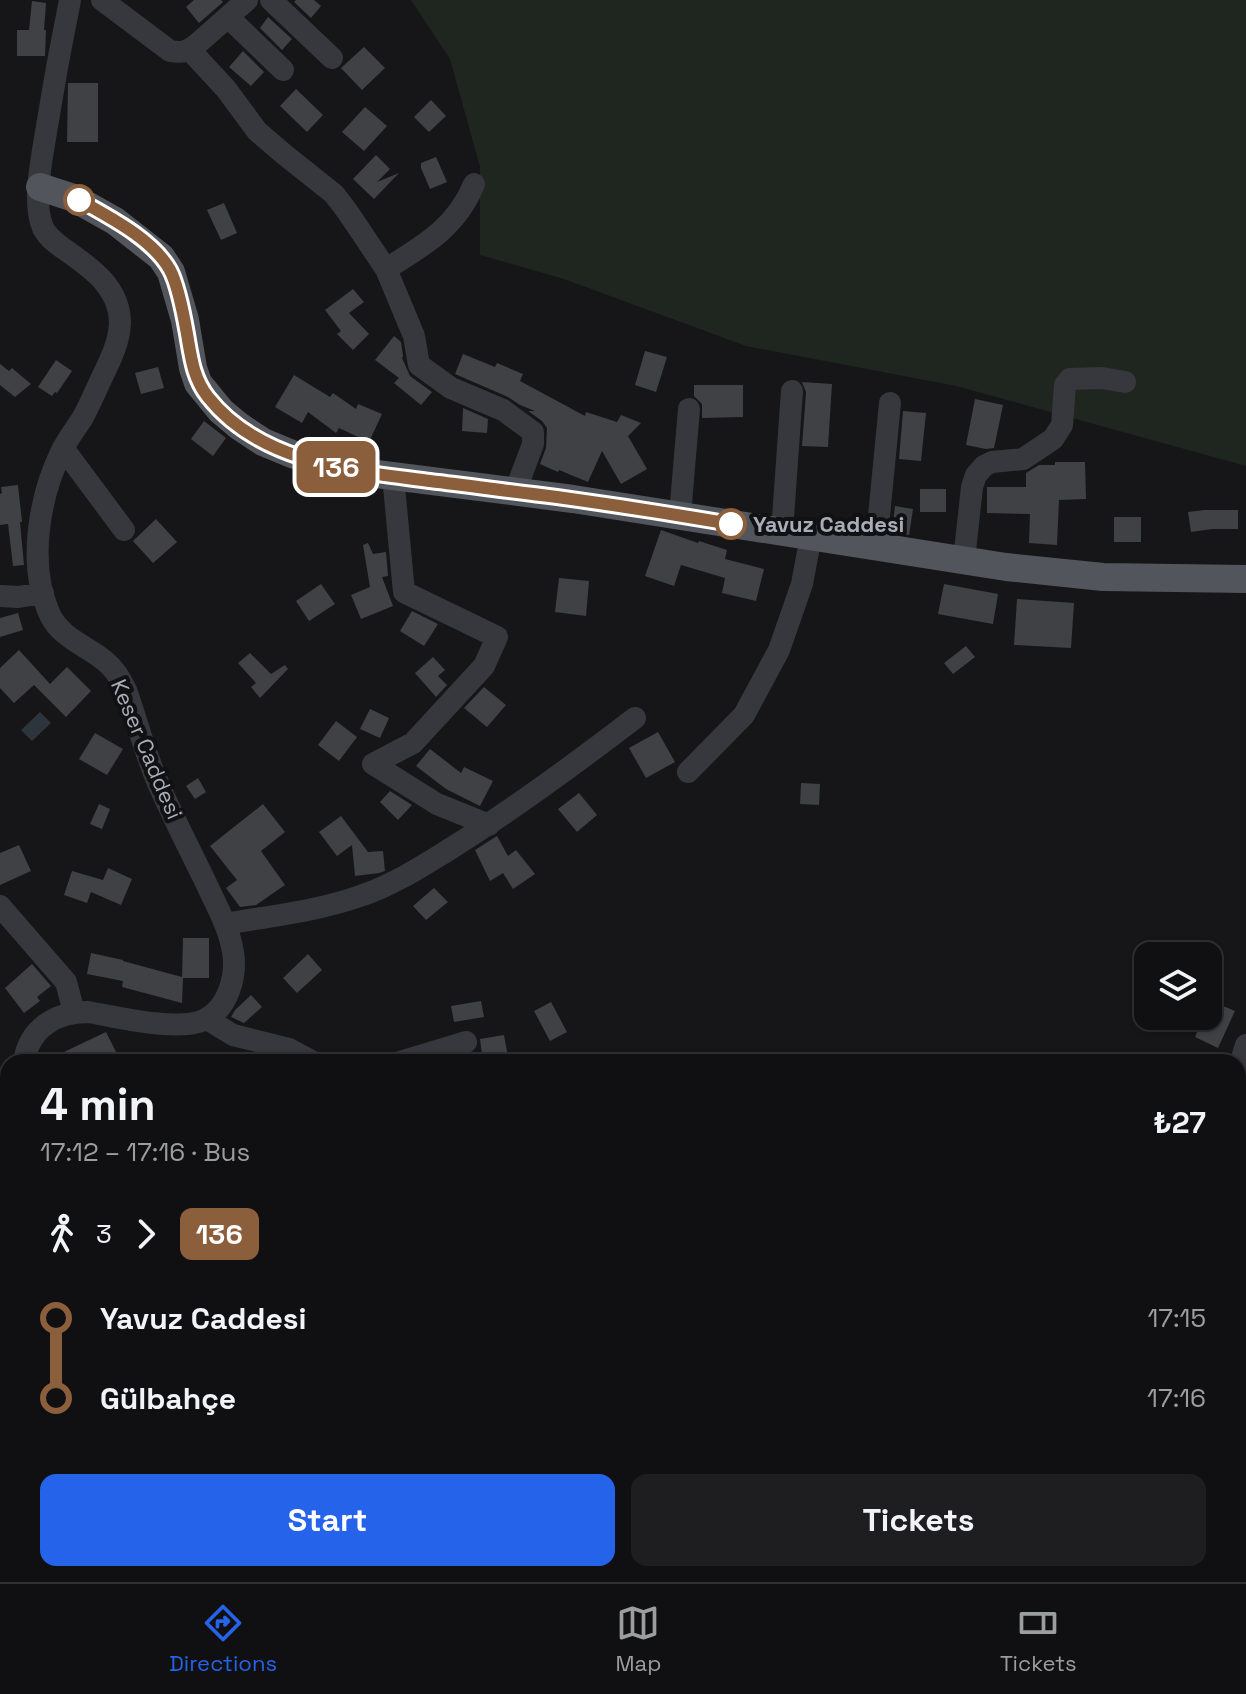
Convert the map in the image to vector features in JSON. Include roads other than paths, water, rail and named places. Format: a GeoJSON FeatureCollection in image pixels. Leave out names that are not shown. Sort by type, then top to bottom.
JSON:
{"type":"FeatureCollection","features":[{"type":"Feature","properties":{"kind":"main road"},"geometry":{"type":"LineString","coordinates":[[40,187],[74,198],[115,221],[161,257],[171,272],[198,383],[221,411],[263,442],[292,454],[345,470],[680,515],[1006,567],[1103,577],[1246,579]]}},
{"type":"Feature","properties":{"kind":"street","name":"Keser Caddesi"},"geometry":{"type":"LineString","coordinates":[[70,0],[41,163],[39,215],[47,235],[111,290],[119,313],[118,339],[112,358],[83,416],[63,448],[44,503],[38,560],[49,613],[61,631],[102,658],[119,676],[157,782],[225,924],[233,954],[233,978],[224,1002],[207,1019]]}},
{"type":"Feature","properties":{"kind":"street"},"geometry":{"type":"LineString","coordinates":[[102,0],[170,51],[180,53],[190,50],[247,0]]}},
{"type":"Feature","properties":{"kind":"street"},"geometry":{"type":"LineString","coordinates":[[271,0],[332,58]]}},
{"type":"Feature","properties":{"kind":"street"},"geometry":{"type":"LineString","coordinates":[[228,17],[283,70]]}},
{"type":"Feature","properties":{"kind":"street"},"geometry":{"type":"LineString","coordinates":[[190,50],[226,89],[257,131],[334,194],[386,269],[414,336],[419,365],[451,388],[503,410],[533,432],[533,444],[515,492]]}},
{"type":"Feature","properties":{"kind":"street"},"geometry":{"type":"LineString","coordinates":[[386,269],[448,225],[467,201],[474,184]]}},
{"type":"Feature","properties":{"kind":"street"},"geometry":{"type":"LineString","coordinates":[[964,560],[972,487],[976,475],[984,466],[992,462],[1023,459],[1053,439],[1062,425],[1065,385],[1070,379],[1102,378],[1125,382]]}},
{"type":"Feature","properties":{"kind":"street"},"geometry":{"type":"LineString","coordinates":[[782,532],[792,391]]}},
{"type":"Feature","properties":{"kind":"street"},"geometry":{"type":"LineString","coordinates":[[876,547],[890,403]]}},
{"type":"Feature","properties":{"kind":"street"},"geometry":{"type":"LineString","coordinates":[[680,515],[689,409]]}},
{"type":"Feature","properties":{"kind":"street"},"geometry":{"type":"LineString","coordinates":[[63,448],[124,530]]}},
{"type":"Feature","properties":{"kind":"street"},"geometry":{"type":"LineString","coordinates":[[393,476],[404,592],[497,637],[484,666],[413,743],[373,764],[437,804],[489,825]]}},
{"type":"Feature","properties":{"kind":"street"},"geometry":{"type":"LineString","coordinates":[[688,772],[744,715],[779,650],[802,584],[811,536]]}},
{"type":"Feature","properties":{"kind":"street"},"geometry":{"type":"LineString","coordinates":[[0,596],[43,593]]}},
{"type":"Feature","properties":{"kind":"street"},"geometry":{"type":"LineString","coordinates":[[225,924],[332,906],[367,894],[422,867],[552,781],[635,718]]}},
{"type":"Feature","properties":{"kind":"street"},"geometry":{"type":"LineString","coordinates":[[0,906],[66,982],[74,1012]]}},
{"type":"Feature","properties":{"kind":"street"},"geometry":{"type":"LineString","coordinates":[[26,1054],[29,1043],[43,1026],[74,1012],[173,1024],[207,1019],[233,1035],[298,1054]]}},
{"type":"Feature","properties":{"kind":"street"},"geometry":{"type":"LineString","coordinates":[[426,1054],[466,1042]]}},
{"type":"Feature","properties":{"kind":"place","name":"Yavuz Caddesi"},"geometry":{"type":"Point","coordinates":[731,524]}}]}
